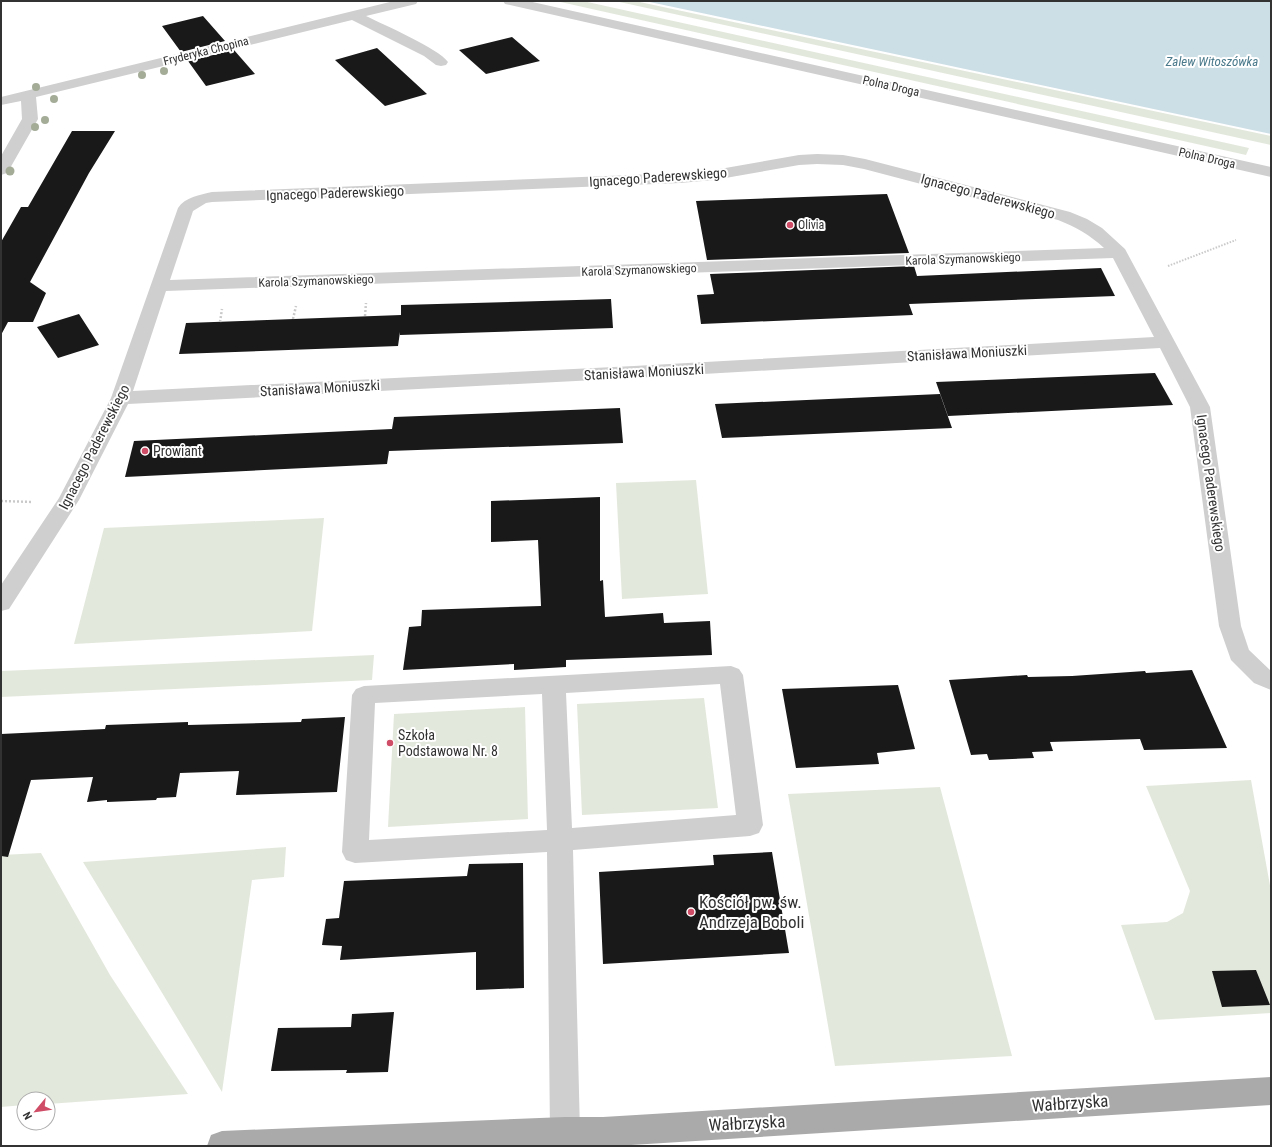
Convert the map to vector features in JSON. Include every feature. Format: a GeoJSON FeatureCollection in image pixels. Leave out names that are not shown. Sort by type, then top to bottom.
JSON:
{"type":"FeatureCollection","features":[{"type":"Feature","properties":{"kind":"main road","name":"Wałbrzyska"},"geometry":{"type":"LineString","coordinates":[[222,1146],[565,1132],[606,1139],[1271,1091]]}},
{"type":"Feature","properties":{"kind":"street","name":"Fryderyka Chopina"},"geometry":{"type":"LineString","coordinates":[[1,101],[411,1]]}},
{"type":"Feature","properties":{"kind":"street","name":"Polna Droga"},"geometry":{"type":"LineString","coordinates":[[510,1],[1271,172]]}},
{"type":"Feature","properties":{"kind":"street"},"geometry":{"type":"LineString","coordinates":[[353,15],[429,53],[441,62]]}},
{"type":"Feature","properties":{"kind":"street"},"geometry":{"type":"LineString","coordinates":[[1,170],[30,118],[28,95]]}},
{"type":"Feature","properties":{"kind":"street","name":"Ignacego Paderewskiego"},"geometry":{"type":"LineString","coordinates":[[1,604],[69,500],[121,398],[186,208],[200,200],[212,197],[680,178],[714,175],[785,162],[817,159],[844,160],[865,164],[1064,216],[1081,223],[1096,232],[1118,254],[1200,407],[1230,626],[1239,654],[1267,679]]}},
{"type":"Feature","properties":{"kind":"street","name":"Karola Szymanowskiego"},"geometry":{"type":"LineString","coordinates":[[160,286],[1118,254]]}},
{"type":"Feature","properties":{"kind":"street","name":"Stanisława Moniuszki"},"geometry":{"type":"LineString","coordinates":[[121,398],[634,372],[1166,342]]}},
{"type":"Feature","properties":{"kind":"street"},"geometry":{"type":"LineString","coordinates":[[731,675],[750,825],[560,840],[355,852],[364,695],[731,675]]}},
{"type":"Feature","properties":{"kind":"street"},"geometry":{"type":"LineString","coordinates":[[554,684],[560,840],[565,1132]]}},
{"type":"Feature","properties":{"kind":"path"},"geometry":{"type":"LineString","coordinates":[[1168,266],[1236,240]]}},
{"type":"Feature","properties":{"kind":"shaded area"},"geometry":{"type":"Polygon","coordinates":[[[556,1],[583,1],[1249,148],[1246,155],[556,1]]]}},
{"type":"Feature","properties":{"kind":"shaded area"},"geometry":{"type":"Polygon","coordinates":[[[615,1],[635,1],[1271,136],[1271,145],[615,1]]]}},
{"type":"Feature","properties":{"kind":"shaded area"},"geometry":{"type":"Polygon","coordinates":[[[696,480],[708,594],[622,599],[616,483],[696,480]]]}},
{"type":"Feature","properties":{"kind":"shaded area"},"geometry":{"type":"Polygon","coordinates":[[[324,518],[312,631],[74,644],[104,528],[324,518]]]}},
{"type":"Feature","properties":{"kind":"shaded area"},"geometry":{"type":"Polygon","coordinates":[[[374,655],[372,680],[1,697],[2,671],[374,655]]]}},
{"type":"Feature","properties":{"kind":"shaded area"},"geometry":{"type":"Polygon","coordinates":[[[704,698],[718,808],[582,815],[577,704],[704,698]]]}},
{"type":"Feature","properties":{"kind":"shaded area"},"geometry":{"type":"Polygon","coordinates":[[[525,707],[528,819],[388,827],[394,714],[525,707]]]}},
{"type":"Feature","properties":{"kind":"shaded area"},"geometry":{"type":"Polygon","coordinates":[[[1251,780],[1271,891],[1271,1013],[1155,1020],[1121,925],[1167,922],[1183,913],[1190,891],[1146,786],[1251,780]]]}},
{"type":"Feature","properties":{"kind":"shaded area"},"geometry":{"type":"Polygon","coordinates":[[[940,787],[1012,1056],[835,1066],[788,794],[940,787]]]}},
{"type":"Feature","properties":{"kind":"shaded area"},"geometry":{"type":"Polygon","coordinates":[[[286,847],[284,877],[252,880],[222,1092],[83,862],[286,847]]]}},
{"type":"Feature","properties":{"kind":"shaded area"},"geometry":{"type":"Polygon","coordinates":[[[41,853],[110,975],[188,1094],[56,1103],[56,1091],[16,1091],[16,1106],[1,1107],[1,855],[41,853]]]}},
{"type":"Feature","properties":{"kind":"water","name":"Zalew Witoszówka"},"geometry":{"type":"Polygon","coordinates":[[[645,1],[1271,1],[1271,134],[645,1]]]}},
{"type":"Feature","properties":{"kind":"building"},"geometry":{"type":"Polygon","coordinates":[[[203,16],[225,41],[181,52],[162,26],[203,16]]]}},
{"type":"Feature","properties":{"kind":"building"},"geometry":{"type":"Polygon","coordinates":[[[512,37],[540,61],[486,74],[459,50],[512,37]]]}},
{"type":"Feature","properties":{"kind":"building"},"geometry":{"type":"Polygon","coordinates":[[[377,48],[427,94],[385,106],[335,60],[377,48]]]}},
{"type":"Feature","properties":{"kind":"building"},"geometry":{"type":"Polygon","coordinates":[[[234,50],[255,74],[206,86],[188,61],[234,50]]]}},
{"type":"Feature","properties":{"kind":"building"},"geometry":{"type":"Polygon","coordinates":[[[72,131],[115,131],[89,173],[30,282],[46,293],[33,322],[8,322],[1,335],[1,242],[21,207],[28,207],[72,131]]]}},
{"type":"Feature","properties":{"kind":"building"},"geometry":{"type":"Polygon","coordinates":[[[887,194],[909,253],[707,260],[696,201],[887,194]]]}},
{"type":"Feature","properties":{"kind":"building"},"geometry":{"type":"Polygon","coordinates":[[[914,266],[917,276],[1101,268],[1115,296],[909,304],[913,315],[701,324],[697,295],[714,294],[710,274],[914,266]]]}},
{"type":"Feature","properties":{"kind":"building"},"geometry":{"type":"Polygon","coordinates":[[[611,299],[613,328],[400,335],[400,332],[398,346],[179,354],[186,323],[401,315],[401,305],[611,299]]]}},
{"type":"Feature","properties":{"kind":"building"},"geometry":{"type":"Polygon","coordinates":[[[79,314],[99,345],[58,358],[37,327],[79,314]]]}},
{"type":"Feature","properties":{"kind":"building"},"geometry":{"type":"Polygon","coordinates":[[[1155,373],[1173,405],[948,416],[936,382],[1155,373]]]}},
{"type":"Feature","properties":{"kind":"building"},"geometry":{"type":"Polygon","coordinates":[[[940,394],[952,428],[722,438],[715,404],[940,394]]]}},
{"type":"Feature","properties":{"kind":"building"},"geometry":{"type":"Polygon","coordinates":[[[620,408],[623,443],[389,451],[387,464],[125,477],[134,441],[392,429],[394,417],[620,408]]]}},
{"type":"Feature","properties":{"kind":"building"},"geometry":{"type":"Polygon","coordinates":[[[600,497],[600,581],[603,580],[605,617],[663,613],[664,623],[710,621],[712,655],[566,660],[566,667],[514,670],[514,664],[403,670],[409,627],[421,626],[422,610],[541,606],[538,540],[491,542],[491,501],[600,497]]]}},
{"type":"Feature","properties":{"kind":"building"},"geometry":{"type":"Polygon","coordinates":[[[1192,670],[1227,748],[1144,750],[1140,739],[1050,742],[1053,751],[1032,752],[1034,758],[989,760],[987,754],[971,755],[949,680],[1027,675],[1028,677],[1072,676],[1145,671],[1146,673],[1192,670]]]}},
{"type":"Feature","properties":{"kind":"building"},"geometry":{"type":"Polygon","coordinates":[[[898,685],[915,749],[877,753],[879,764],[796,768],[782,689],[898,685]]]}},
{"type":"Feature","properties":{"kind":"building"},"geometry":{"type":"Polygon","coordinates":[[[345,717],[337,792],[236,795],[239,771],[180,773],[176,797],[157,798],[156,800],[107,802],[107,800],[87,802],[93,777],[31,780],[8,857],[1,856],[1,734],[105,729],[106,725],[188,722],[188,725],[301,722],[302,719],[345,717]]]}},
{"type":"Feature","properties":{"kind":"building","name":"Kościół pw. św. Andrzeja Boboli"},"geometry":{"type":"Polygon","coordinates":[[[772,852],[789,953],[603,964],[599,872],[714,865],[713,855],[772,852]]]}},
{"type":"Feature","properties":{"kind":"building"},"geometry":{"type":"Polygon","coordinates":[[[523,863],[524,988],[476,990],[476,952],[340,960],[342,946],[322,945],[326,919],[339,918],[344,881],[467,876],[469,864],[523,863]]]}},
{"type":"Feature","properties":{"kind":"building"},"geometry":{"type":"Polygon","coordinates":[[[1256,970],[1270,1005],[1222,1007],[1212,971],[1256,970]]]}},
{"type":"Feature","properties":{"kind":"building"},"geometry":{"type":"Polygon","coordinates":[[[394,1012],[388,1072],[346,1073],[347,1070],[271,1071],[278,1028],[351,1027],[352,1014],[394,1012]]]}},
{"type":"Feature","properties":{"kind":"place","name":"Olivia"},"geometry":{"type":"Point","coordinates":[790,225]}},
{"type":"Feature","properties":{"kind":"place","name":"Prowiant"},"geometry":{"type":"Point","coordinates":[145,451]}},
{"type":"Feature","properties":{"kind":"place","name":"Szkoła Podstawowa Nr. 8"},"geometry":{"type":"Point","coordinates":[390,743]}},
{"type":"Feature","properties":{"kind":"place","name":"Kościół pw. św. Andrzeja Boboli"},"geometry":{"type":"Point","coordinates":[691,912]}}]}
